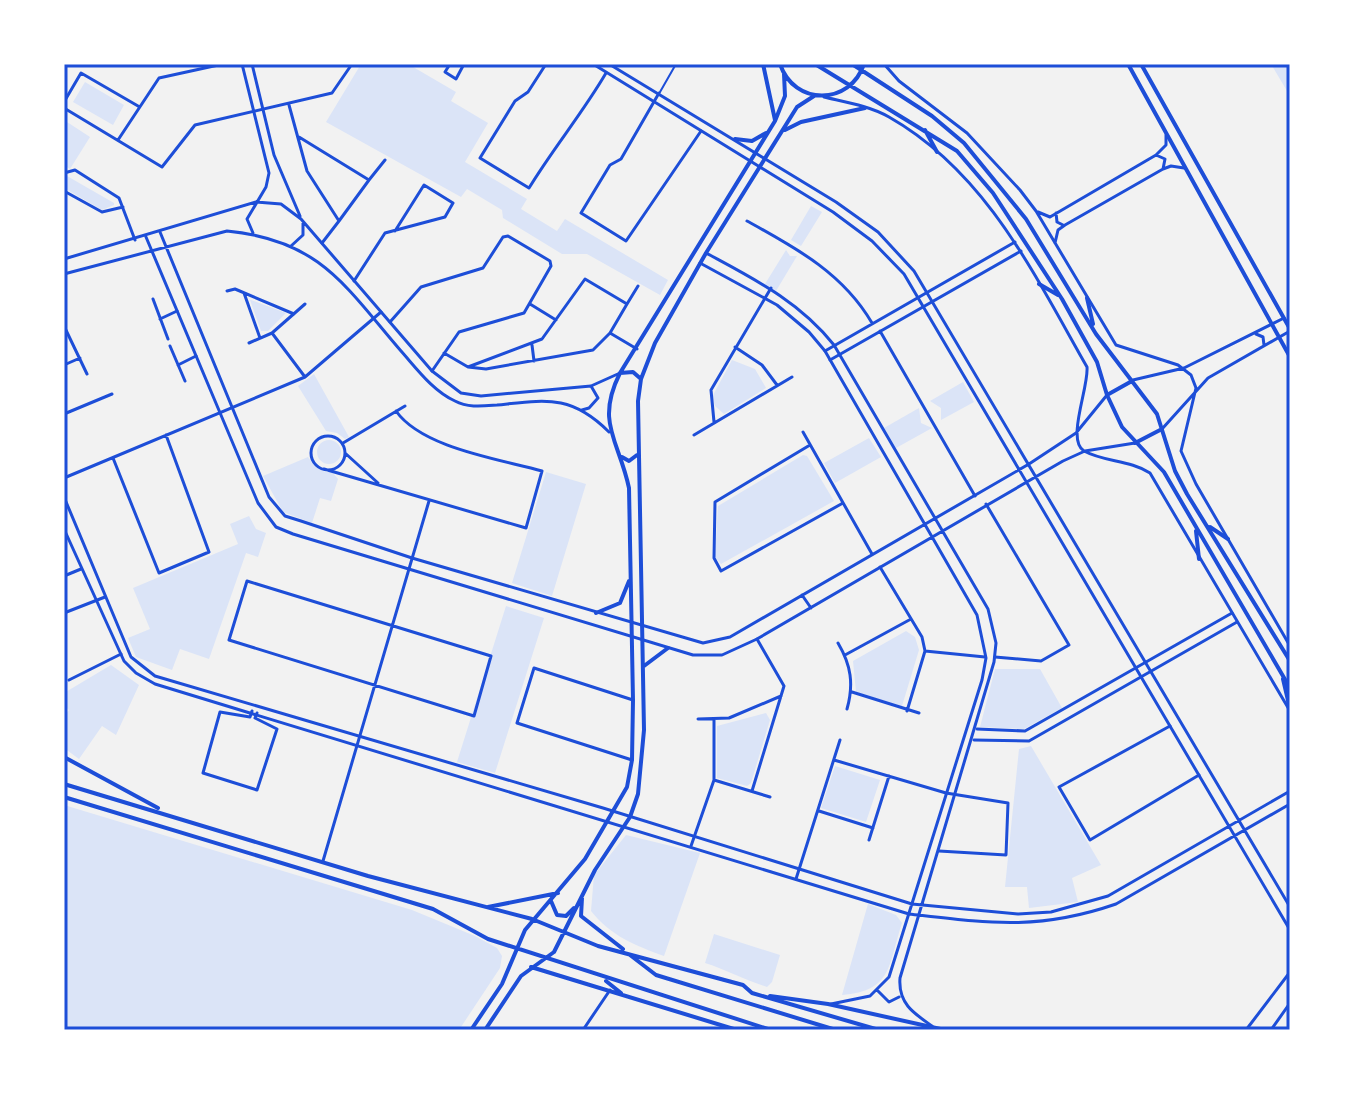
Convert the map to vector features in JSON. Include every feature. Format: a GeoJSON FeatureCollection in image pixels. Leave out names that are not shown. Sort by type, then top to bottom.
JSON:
{"type":"FeatureCollection","features":[{"type":"Feature","properties":{"kind":"main road"},"geometry":{"type":"LineString","coordinates":[[763,64],[775,121]]}},
{"type":"Feature","properties":{"kind":"main road"},"geometry":{"type":"LineString","coordinates":[[815,64],[924,127],[957,151],[993,193],[1059,295],[1097,362],[1107,395],[1135,443],[1164,472],[1290,688]]}},
{"type":"Feature","properties":{"kind":"main road"},"geometry":{"type":"LineString","coordinates":[[852,64],[863,67],[964,143],[1026,219],[1096,334],[1148,399],[1162,429],[1175,471],[1290,661]]}},
{"type":"Feature","properties":{"kind":"main road"},"geometry":{"type":"LineString","coordinates":[[1128,64],[1290,357]]}},
{"type":"Feature","properties":{"kind":"main road"},"geometry":{"type":"LineString","coordinates":[[1141,64],[1290,330]]}},
{"type":"Feature","properties":{"kind":"main road"},"geometry":{"type":"LineString","coordinates":[[780,65],[796,88],[824,97],[851,85],[863,67]]}},
{"type":"Feature","properties":{"kind":"main road"},"geometry":{"type":"LineString","coordinates":[[471,1030],[502,984],[514,949],[532,919],[560,892],[608,823],[627,787],[633,729],[629,488],[609,432],[607,408],[620,373],[775,121],[785,96],[784,74]]}},
{"type":"Feature","properties":{"kind":"main road"},"geometry":{"type":"LineString","coordinates":[[485,1030],[511,990],[531,967],[546,959],[563,934],[582,893],[630,817],[642,772],[644,627],[639,450],[641,379],[649,356],[700,263],[797,107],[814,96]]}},
{"type":"Feature","properties":{"kind":"main road"},"geometry":{"type":"LineString","coordinates":[[783,131],[801,122],[865,108]]}},
{"type":"Feature","properties":{"kind":"main road"},"geometry":{"type":"LineString","coordinates":[[924,127],[937,152]]}},
{"type":"Feature","properties":{"kind":"main road"},"geometry":{"type":"LineString","coordinates":[[735,139],[752,141],[768,132]]}},
{"type":"Feature","properties":{"kind":"main road"},"geometry":{"type":"LineString","coordinates":[[1039,284],[1059,295]]}},
{"type":"Feature","properties":{"kind":"main road"},"geometry":{"type":"LineString","coordinates":[[1087,298],[1096,334]]}},
{"type":"Feature","properties":{"kind":"main road"},"geometry":{"type":"LineString","coordinates":[[637,349],[649,356]]}},
{"type":"Feature","properties":{"kind":"main road"},"geometry":{"type":"LineString","coordinates":[[620,373],[633,372],[641,379]]}},
{"type":"Feature","properties":{"kind":"main road"},"geometry":{"type":"LineString","coordinates":[[1107,395],[1132,381]]}},
{"type":"Feature","properties":{"kind":"main road"},"geometry":{"type":"LineString","coordinates":[[1135,443],[1162,429]]}},
{"type":"Feature","properties":{"kind":"main road"},"geometry":{"type":"LineString","coordinates":[[620,456],[631,460],[639,450]]}},
{"type":"Feature","properties":{"kind":"main road"},"geometry":{"type":"LineString","coordinates":[[1208,526],[1228,539]]}},
{"type":"Feature","properties":{"kind":"main road"},"geometry":{"type":"LineString","coordinates":[[1196,529],[1199,559]]}},
{"type":"Feature","properties":{"kind":"main road"},"geometry":{"type":"LineString","coordinates":[[596,613],[620,603],[631,575]]}},
{"type":"Feature","properties":{"kind":"main road"},"geometry":{"type":"LineString","coordinates":[[644,666],[668,648]]}},
{"type":"Feature","properties":{"kind":"main road"},"geometry":{"type":"LineString","coordinates":[[1281,673],[1290,710]]}},
{"type":"Feature","properties":{"kind":"main road"},"geometry":{"type":"LineString","coordinates":[[633,729],[644,730]]}},
{"type":"Feature","properties":{"kind":"main road"},"geometry":{"type":"LineString","coordinates":[[64,757],[171,814]]}},
{"type":"Feature","properties":{"kind":"main road"},"geometry":{"type":"LineString","coordinates":[[64,784],[532,919],[563,934],[743,985],[752,993],[879,1030]]}},
{"type":"Feature","properties":{"kind":"main road"},"geometry":{"type":"LineString","coordinates":[[64,797],[433,909],[488,939],[514,949],[771,1030]]}},
{"type":"Feature","properties":{"kind":"main road"},"geometry":{"type":"LineString","coordinates":[[488,907],[560,892]]}},
{"type":"Feature","properties":{"kind":"main road"},"geometry":{"type":"LineString","coordinates":[[582,893],[581,916],[656,975],[836,1030]]}},
{"type":"Feature","properties":{"kind":"main road"},"geometry":{"type":"LineString","coordinates":[[551,901],[553,913],[561,916],[576,906]]}},
{"type":"Feature","properties":{"kind":"main road"},"geometry":{"type":"LineString","coordinates":[[531,967],[737,1030]]}},
{"type":"Feature","properties":{"kind":"main road"},"geometry":{"type":"LineString","coordinates":[[603,978],[623,995]]}},
{"type":"Feature","properties":{"kind":"main road"},"geometry":{"type":"LineString","coordinates":[[502,984],[511,990]]}},
{"type":"Feature","properties":{"kind":"main road"},"geometry":{"type":"LineString","coordinates":[[752,993],[828,1004],[945,1030]]}},
{"type":"Feature","properties":{"kind":"street"},"geometry":{"type":"LineString","coordinates":[[118,140],[159,78],[223,64]]}},
{"type":"Feature","properties":{"kind":"street"},"geometry":{"type":"LineString","coordinates":[[242,64],[269,173],[266,187],[247,219],[254,233]]}},
{"type":"Feature","properties":{"kind":"street"},"geometry":{"type":"LineString","coordinates":[[252,64],[279,169],[301,219],[303,235],[291,246]]}},
{"type":"Feature","properties":{"kind":"street"},"geometry":{"type":"LineString","coordinates":[[64,108],[162,167],[195,125],[332,93],[352,64]]}},
{"type":"Feature","properties":{"kind":"street"},"geometry":{"type":"LineString","coordinates":[[450,64],[445,72],[456,79],[464,64]]}},
{"type":"Feature","properties":{"kind":"street"},"geometry":{"type":"LineString","coordinates":[[546,64],[528,92],[515,101],[480,158],[529,188],[562,133],[576,123],[607,72]]}},
{"type":"Feature","properties":{"kind":"street"},"geometry":{"type":"LineString","coordinates":[[593,64],[761,167],[872,241],[904,274],[1290,930]]}},
{"type":"Feature","properties":{"kind":"street"},"geometry":{"type":"LineString","coordinates":[[609,64],[757,151],[878,232],[914,271],[1290,907]]}},
{"type":"Feature","properties":{"kind":"street"},"geometry":{"type":"LineString","coordinates":[[676,64],[621,159],[610,165],[581,213],[626,241],[701,130]]}},
{"type":"Feature","properties":{"kind":"street"},"geometry":{"type":"LineString","coordinates":[[884,64],[899,81],[967,133],[1036,211],[1120,348],[1184,368],[1196,388],[1181,451],[1290,646]]}},
{"type":"Feature","properties":{"kind":"street"},"geometry":{"type":"LineString","coordinates":[[64,102],[81,73],[138,106]]}},
{"type":"Feature","properties":{"kind":"street"},"geometry":{"type":"LineString","coordinates":[[824,97],[887,116],[937,152],[988,203],[1021,251],[1087,367],[1088,379],[1076,433],[1078,444],[1085,451],[1138,466],[1150,473],[1290,710]]}},
{"type":"Feature","properties":{"kind":"street"},"geometry":{"type":"LineString","coordinates":[[289,105],[307,171],[339,221]]}},
{"type":"Feature","properties":{"kind":"street"},"geometry":{"type":"LineString","coordinates":[[1036,211],[1046,217],[1056,213],[1156,155],[1166,145],[1164,128]]}},
{"type":"Feature","properties":{"kind":"street"},"geometry":{"type":"LineString","coordinates":[[299,137],[369,180]]}},
{"type":"Feature","properties":{"kind":"street"},"geometry":{"type":"LineString","coordinates":[[1156,155],[1165,159],[1163,169]]}},
{"type":"Feature","properties":{"kind":"street"},"geometry":{"type":"LineString","coordinates":[[322,243],[385,160]]}},
{"type":"Feature","properties":{"kind":"street"},"geometry":{"type":"LineString","coordinates":[[1055,243],[1058,230],[1065,225],[1163,169],[1178,166],[1192,178]]}},
{"type":"Feature","properties":{"kind":"street"},"geometry":{"type":"LineString","coordinates":[[64,173],[75,170],[119,198],[135,240]]}},
{"type":"Feature","properties":{"kind":"street"},"geometry":{"type":"LineString","coordinates":[[354,281],[385,233],[395,231],[445,217],[453,203],[424,185],[395,231]]}},
{"type":"Feature","properties":{"kind":"street"},"geometry":{"type":"LineString","coordinates":[[64,191],[102,212],[123,207]]}},
{"type":"Feature","properties":{"kind":"street"},"geometry":{"type":"LineString","coordinates":[[64,259],[256,202],[281,204],[301,219],[432,371],[461,393],[481,396],[591,386],[620,373]]}},
{"type":"Feature","properties":{"kind":"street"},"geometry":{"type":"LineString","coordinates":[[1056,213],[1057,222],[1065,225]]}},
{"type":"Feature","properties":{"kind":"street"},"geometry":{"type":"LineString","coordinates":[[747,221],[823,266],[862,306],[873,324]]}},
{"type":"Feature","properties":{"kind":"street"},"geometry":{"type":"LineString","coordinates":[[64,274],[227,231],[254,233],[291,246],[328,267],[415,367],[439,391],[457,403],[478,407],[559,401],[582,410],[609,432]]}},
{"type":"Feature","properties":{"kind":"street"},"geometry":{"type":"LineString","coordinates":[[160,232],[269,497],[285,516],[412,558],[689,640],[719,641],[975,496],[1076,433],[1107,395]]}},
{"type":"Feature","properties":{"kind":"street"},"geometry":{"type":"LineString","coordinates":[[390,322],[421,287],[483,268],[503,237],[508,236],[550,261],[551,266],[530,304],[517,317],[459,332],[432,371]]}},
{"type":"Feature","properties":{"kind":"street"},"geometry":{"type":"LineString","coordinates":[[146,237],[258,503],[276,527],[408,571],[693,655],[722,655],[757,639],[942,529],[1085,451],[1135,443]]}},
{"type":"Feature","properties":{"kind":"street"},"geometry":{"type":"LineString","coordinates":[[825,351],[1015,242]]}},
{"type":"Feature","properties":{"kind":"street"},"geometry":{"type":"LineString","coordinates":[[830,360],[1021,251]]}},
{"type":"Feature","properties":{"kind":"street"},"geometry":{"type":"LineString","coordinates":[[706,253],[799,307],[834,345],[988,609],[996,643],[995,657],[974,740],[900,978],[901,996],[909,1009],[932,1026]]}},
{"type":"Feature","properties":{"kind":"street"},"geometry":{"type":"LineString","coordinates":[[700,263],[765,298],[794,318],[825,351],[977,615],[986,658],[889,977],[878,991],[861,1000],[828,1004]]}},
{"type":"Feature","properties":{"kind":"street"},"geometry":{"type":"LineString","coordinates":[[468,367],[532,345],[550,331],[585,279],[627,304]]}},
{"type":"Feature","properties":{"kind":"street"},"geometry":{"type":"LineString","coordinates":[[444,353],[468,367],[486,369],[593,350],[610,333],[638,286]]}},
{"type":"Feature","properties":{"kind":"street"},"geometry":{"type":"LineString","coordinates":[[714,422],[711,390],[771,288]]}},
{"type":"Feature","properties":{"kind":"street"},"geometry":{"type":"LineString","coordinates":[[227,291],[244,293],[294,314]]}},
{"type":"Feature","properties":{"kind":"street"},"geometry":{"type":"LineString","coordinates":[[244,293],[260,338]]}},
{"type":"Feature","properties":{"kind":"street"},"geometry":{"type":"LineString","coordinates":[[153,299],[168,339]]}},
{"type":"Feature","properties":{"kind":"street"},"geometry":{"type":"LineString","coordinates":[[249,343],[272,333],[305,304]]}},
{"type":"Feature","properties":{"kind":"street"},"geometry":{"type":"LineString","coordinates":[[530,304],[556,320]]}},
{"type":"Feature","properties":{"kind":"street"},"geometry":{"type":"LineString","coordinates":[[160,319],[177,311]]}},
{"type":"Feature","properties":{"kind":"street"},"geometry":{"type":"LineString","coordinates":[[64,478],[305,377],[381,312]]}},
{"type":"Feature","properties":{"kind":"street"},"geometry":{"type":"LineString","coordinates":[[1132,381],[1184,368],[1284,318]]}},
{"type":"Feature","properties":{"kind":"street"},"geometry":{"type":"LineString","coordinates":[[64,326],[87,374]]}},
{"type":"Feature","properties":{"kind":"street"},"geometry":{"type":"LineString","coordinates":[[1162,429],[1196,388],[1290,330]]}},
{"type":"Feature","properties":{"kind":"street"},"geometry":{"type":"LineString","coordinates":[[880,331],[975,496]]}},
{"type":"Feature","properties":{"kind":"street"},"geometry":{"type":"LineString","coordinates":[[272,333],[305,377]]}},
{"type":"Feature","properties":{"kind":"street"},"geometry":{"type":"LineString","coordinates":[[610,333],[637,349]]}},
{"type":"Feature","properties":{"kind":"street"},"geometry":{"type":"LineString","coordinates":[[1256,334],[1263,337],[1264,345]]}},
{"type":"Feature","properties":{"kind":"street"},"geometry":{"type":"LineString","coordinates":[[64,340],[70,338]]}},
{"type":"Feature","properties":{"kind":"street"},"geometry":{"type":"LineString","coordinates":[[532,345],[534,361]]}},
{"type":"Feature","properties":{"kind":"street"},"geometry":{"type":"LineString","coordinates":[[170,346],[185,381]]}},
{"type":"Feature","properties":{"kind":"street"},"geometry":{"type":"LineString","coordinates":[[735,347],[762,365],[777,385]]}},
{"type":"Feature","properties":{"kind":"street"},"geometry":{"type":"LineString","coordinates":[[178,365],[196,356]]}},
{"type":"Feature","properties":{"kind":"street"},"geometry":{"type":"LineString","coordinates":[[64,365],[80,358]]}},
{"type":"Feature","properties":{"kind":"street"},"geometry":{"type":"LineString","coordinates":[[694,435],[792,377]]}},
{"type":"Feature","properties":{"kind":"street"},"geometry":{"type":"LineString","coordinates":[[582,410],[589,408],[598,398],[591,386]]}},
{"type":"Feature","properties":{"kind":"street"},"geometry":{"type":"LineString","coordinates":[[64,414],[112,394]]}},
{"type":"Feature","properties":{"kind":"street"},"geometry":{"type":"LineString","coordinates":[[342,443],[405,406]]}},
{"type":"Feature","properties":{"kind":"street"},"geometry":{"type":"LineString","coordinates":[[381,485],[345,452],[342,443],[329,436],[315,443],[312,458],[324,469],[526,528],[542,471],[428,438],[404,423],[396,411]]}},
{"type":"Feature","properties":{"kind":"street"},"geometry":{"type":"LineString","coordinates":[[803,432],[872,554]]}},
{"type":"Feature","properties":{"kind":"street"},"geometry":{"type":"LineString","coordinates":[[113,458],[159,573],[209,552],[166,435]]}},
{"type":"Feature","properties":{"kind":"street"},"geometry":{"type":"LineString","coordinates":[[810,445],[715,502],[714,558],[721,571],[843,503]]}},
{"type":"Feature","properties":{"kind":"street"},"geometry":{"type":"LineString","coordinates":[[324,469],[338,466],[345,452]]}},
{"type":"Feature","properties":{"kind":"street"},"geometry":{"type":"LineString","coordinates":[[64,497],[131,657],[139,668],[155,676],[254,712],[909,914],[1012,925],[1057,921],[1116,904],[1290,804]]}},
{"type":"Feature","properties":{"kind":"street"},"geometry":{"type":"LineString","coordinates":[[323,861],[429,501]]}},
{"type":"Feature","properties":{"kind":"street"},"geometry":{"type":"LineString","coordinates":[[986,504],[1069,645],[1041,661],[995,657]]}},
{"type":"Feature","properties":{"kind":"street"},"geometry":{"type":"LineString","coordinates":[[64,529],[121,654],[136,673],[155,684],[359,737],[912,904],[991,912],[1051,912],[1108,896],[1290,791]]}},
{"type":"Feature","properties":{"kind":"street"},"geometry":{"type":"LineString","coordinates":[[880,567],[911,619],[925,651],[907,711]]}},
{"type":"Feature","properties":{"kind":"street"},"geometry":{"type":"LineString","coordinates":[[64,576],[81,569]]}},
{"type":"Feature","properties":{"kind":"street"},"geometry":{"type":"LineString","coordinates":[[247,581],[393,625],[491,656],[474,716],[229,640],[247,581]]}},
{"type":"Feature","properties":{"kind":"street"},"geometry":{"type":"LineString","coordinates":[[802,595],[811,608]]}},
{"type":"Feature","properties":{"kind":"street"},"geometry":{"type":"LineString","coordinates":[[64,613],[105,596]]}},
{"type":"Feature","properties":{"kind":"street"},"geometry":{"type":"LineString","coordinates":[[977,729],[1025,731],[1232,613]]}},
{"type":"Feature","properties":{"kind":"street"},"geometry":{"type":"LineString","coordinates":[[845,655],[911,619]]}},
{"type":"Feature","properties":{"kind":"street"},"geometry":{"type":"LineString","coordinates":[[974,740],[1029,741],[1237,622]]}},
{"type":"Feature","properties":{"kind":"street"},"geometry":{"type":"LineString","coordinates":[[752,791],[784,686],[757,639]]}},
{"type":"Feature","properties":{"kind":"street"},"geometry":{"type":"LineString","coordinates":[[838,643],[845,655],[852,692],[847,709]]}},
{"type":"Feature","properties":{"kind":"street"},"geometry":{"type":"LineString","coordinates":[[925,651],[986,658]]}},
{"type":"Feature","properties":{"kind":"street"},"geometry":{"type":"LineString","coordinates":[[69,680],[121,654]]}},
{"type":"Feature","properties":{"kind":"street"},"geometry":{"type":"LineString","coordinates":[[632,760],[517,723],[534,668],[633,700]]}},
{"type":"Feature","properties":{"kind":"street"},"geometry":{"type":"LineString","coordinates":[[852,692],[919,713]]}},
{"type":"Feature","properties":{"kind":"street"},"geometry":{"type":"LineString","coordinates":[[698,719],[729,718],[759,708],[781,696]]}},
{"type":"Feature","properties":{"kind":"street"},"geometry":{"type":"LineString","coordinates":[[220,712],[250,717],[254,712],[255,718],[277,729],[257,790],[203,773],[220,712]]}},
{"type":"Feature","properties":{"kind":"street"},"geometry":{"type":"LineString","coordinates":[[691,846],[714,780],[714,719]]}},
{"type":"Feature","properties":{"kind":"street"},"geometry":{"type":"LineString","coordinates":[[1170,726],[1059,787],[1090,840],[1199,775]]}},
{"type":"Feature","properties":{"kind":"street"},"geometry":{"type":"LineString","coordinates":[[796,879],[840,740]]}},
{"type":"Feature","properties":{"kind":"street"},"geometry":{"type":"LineString","coordinates":[[834,760],[946,793],[1008,803],[1006,855],[939,851]]}},
{"type":"Feature","properties":{"kind":"street"},"geometry":{"type":"LineString","coordinates":[[869,840],[889,776]]}},
{"type":"Feature","properties":{"kind":"street"},"geometry":{"type":"LineString","coordinates":[[714,780],[770,797]]}},
{"type":"Feature","properties":{"kind":"street"},"geometry":{"type":"LineString","coordinates":[[818,811],[873,828]]}},
{"type":"Feature","properties":{"kind":"street"},"geometry":{"type":"LineString","coordinates":[[750,865],[754,854]]}},
{"type":"Feature","properties":{"kind":"street"},"geometry":{"type":"LineString","coordinates":[[989,923],[991,912]]}},
{"type":"Feature","properties":{"kind":"street"},"geometry":{"type":"LineString","coordinates":[[1246,1030],[1290,972]]}},
{"type":"Feature","properties":{"kind":"street"},"geometry":{"type":"LineString","coordinates":[[583,1030],[610,990]]}},
{"type":"Feature","properties":{"kind":"street"},"geometry":{"type":"LineString","coordinates":[[878,991],[889,1002],[901,996]]}},
{"type":"Feature","properties":{"kind":"street"},"geometry":{"type":"LineString","coordinates":[[1271,1030],[1290,1003]]}},
{"type":"Feature","properties":{"kind":"shaded area"},"geometry":{"type":"Polygon","coordinates":[[[361,64],[408,64],[456,92],[451,101],[488,123],[465,162],[527,199],[521,209],[557,231],[565,219],[668,280],[660,295],[587,254],[562,254],[503,218],[502,210],[467,189],[461,197],[326,122],[361,64]]]}},
{"type":"Feature","properties":{"kind":"shaded area"},"geometry":{"type":"Polygon","coordinates":[[[1271,64],[1290,64],[1290,96],[1271,64]]]}},
{"type":"Feature","properties":{"kind":"shaded area"},"geometry":{"type":"Polygon","coordinates":[[[85,82],[124,105],[113,125],[73,102],[85,82]]]}},
{"type":"Feature","properties":{"kind":"shaded area"},"geometry":{"type":"Polygon","coordinates":[[[64,120],[90,137],[70,169],[64,165],[64,120]]]}},
{"type":"Feature","properties":{"kind":"shaded area"},"geometry":{"type":"Polygon","coordinates":[[[67,176],[114,205],[102,210],[64,188],[67,176]]]}},
{"type":"Feature","properties":{"kind":"shaded area"},"geometry":{"type":"Polygon","coordinates":[[[811,206],[822,212],[801,246],[791,240],[811,206]]]}},
{"type":"Feature","properties":{"kind":"shaded area"},"geometry":{"type":"Polygon","coordinates":[[[786,250],[790,256],[797,256],[776,291],[765,284],[786,250]]]}},
{"type":"Feature","properties":{"kind":"shaded area"},"geometry":{"type":"Polygon","coordinates":[[[250,300],[286,313],[268,331],[261,331],[250,300]]]}},
{"type":"Feature","properties":{"kind":"shaded area"},"geometry":{"type":"Polygon","coordinates":[[[732,360],[755,369],[766,388],[724,414],[715,406],[712,397],[732,360]]]}},
{"type":"Feature","properties":{"kind":"shaded area"},"geometry":{"type":"Polygon","coordinates":[[[314,374],[349,437],[345,439],[337,433],[326,431],[298,386],[314,374]]]}},
{"type":"Feature","properties":{"kind":"shaded area"},"geometry":{"type":"Polygon","coordinates":[[[963,382],[974,402],[941,420],[941,408],[930,401],[963,382]]]}},
{"type":"Feature","properties":{"kind":"shaded area"},"geometry":{"type":"Polygon","coordinates":[[[919,408],[921,423],[932,428],[896,448],[884,428],[919,408]]]}},
{"type":"Feature","properties":{"kind":"shaded area"},"geometry":{"type":"Polygon","coordinates":[[[869,438],[881,457],[835,483],[824,463],[869,438]]]}},
{"type":"Feature","properties":{"kind":"shaded area"},"geometry":{"type":"Polygon","coordinates":[[[329,440],[338,443],[341,452],[338,461],[329,464],[320,461],[317,452],[320,443],[329,440]]]}},
{"type":"Feature","properties":{"kind":"shaded area"},"geometry":{"type":"Polygon","coordinates":[[[803,455],[807,456],[834,501],[721,564],[715,557],[718,506],[803,455]]]}},
{"type":"Feature","properties":{"kind":"shaded area"},"geometry":{"type":"Polygon","coordinates":[[[308,457],[318,468],[332,472],[338,479],[331,501],[320,498],[312,523],[283,512],[263,476],[308,457]]]}},
{"type":"Feature","properties":{"kind":"shaded area"},"geometry":{"type":"Polygon","coordinates":[[[546,472],[586,484],[552,596],[512,583],[546,472]]]}},
{"type":"Feature","properties":{"kind":"shaded area"},"geometry":{"type":"Polygon","coordinates":[[[249,516],[256,529],[266,533],[258,557],[246,553],[209,659],[180,649],[172,670],[136,657],[128,638],[150,629],[133,588],[238,544],[230,524],[249,516]]]}},
{"type":"Feature","properties":{"kind":"shaded area"},"geometry":{"type":"Polygon","coordinates":[[[506,606],[544,618],[495,773],[457,762],[506,606]]]}},
{"type":"Feature","properties":{"kind":"shaded area"},"geometry":{"type":"Polygon","coordinates":[[[906,631],[915,637],[919,650],[902,706],[856,692],[853,661],[906,631]]]}},
{"type":"Feature","properties":{"kind":"shaded area"},"geometry":{"type":"Polygon","coordinates":[[[111,665],[139,685],[116,735],[102,726],[79,759],[64,748],[64,716],[69,710],[64,705],[64,693],[111,665]]]}},
{"type":"Feature","properties":{"kind":"shaded area"},"geometry":{"type":"Polygon","coordinates":[[[995,669],[1040,669],[1062,708],[1024,729],[980,727],[995,669]]]}},
{"type":"Feature","properties":{"kind":"shaded area"},"geometry":{"type":"Polygon","coordinates":[[[766,713],[770,720],[751,783],[747,786],[717,778],[717,726],[766,713]]]}},
{"type":"Feature","properties":{"kind":"shaded area"},"geometry":{"type":"Polygon","coordinates":[[[1031,746],[1101,865],[1072,878],[1078,902],[1029,908],[1027,887],[1005,887],[1019,749],[1031,746]]]}},
{"type":"Feature","properties":{"kind":"shaded area"},"geometry":{"type":"Polygon","coordinates":[[[835,766],[880,780],[866,822],[821,808],[835,766]]]}},
{"type":"Feature","properties":{"kind":"shaded area"},"geometry":{"type":"Polygon","coordinates":[[[64,805],[412,910],[497,948],[502,956],[500,968],[459,1030],[64,1030],[64,805]]]}},
{"type":"Feature","properties":{"kind":"shaded area"},"geometry":{"type":"Polygon","coordinates":[[[626,835],[700,853],[664,956],[624,939],[591,911],[594,875],[626,835]]]}},
{"type":"Feature","properties":{"kind":"shaded area"},"geometry":{"type":"Polygon","coordinates":[[[868,904],[896,915],[902,923],[894,951],[880,982],[871,988],[842,995],[868,904]]]}},
{"type":"Feature","properties":{"kind":"shaded area"},"geometry":{"type":"Polygon","coordinates":[[[714,934],[780,955],[772,982],[767,987],[705,963],[714,934]]]}}]}
